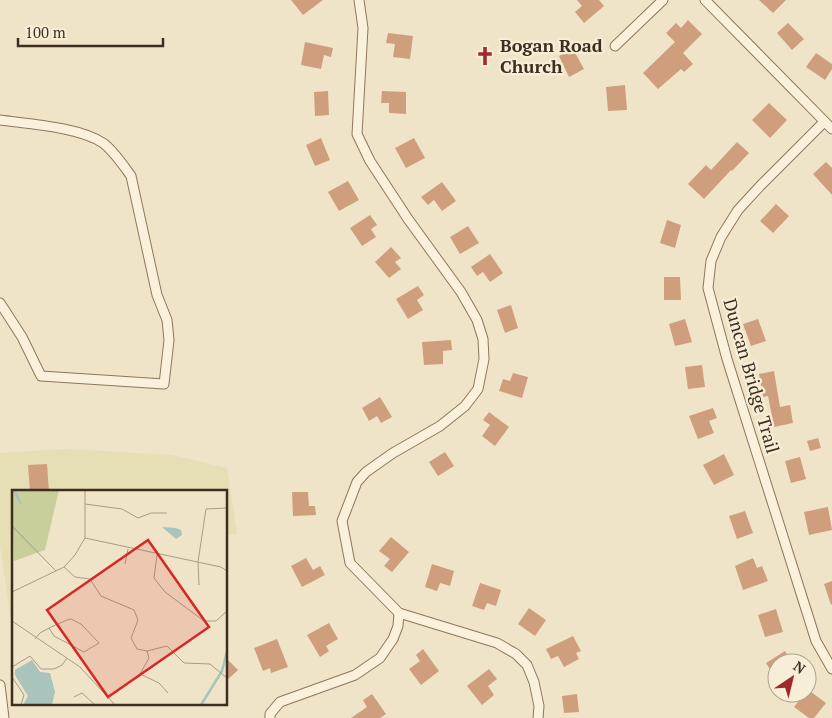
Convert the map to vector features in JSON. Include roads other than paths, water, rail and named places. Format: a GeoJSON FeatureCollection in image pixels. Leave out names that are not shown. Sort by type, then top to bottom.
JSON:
{"type":"FeatureCollection","features":[{"type":"Feature","properties":{"kind":"street"},"geometry":{"type":"LineString","coordinates":[[359,0],[363,28],[357,134],[370,161],[408,219],[461,292],[477,320],[483,339],[484,359],[478,389],[465,406],[440,426],[393,453],[366,472],[357,482],[342,521],[350,563],[399,612],[497,642],[516,654],[527,665],[534,682],[538,718]]}},
{"type":"Feature","properties":{"kind":"street"},"geometry":{"type":"LineString","coordinates":[[615,46],[663,0]]}},
{"type":"Feature","properties":{"kind":"street"},"geometry":{"type":"LineString","coordinates":[[705,0],[832,129]]}},
{"type":"Feature","properties":{"kind":"street"},"geometry":{"type":"LineString","coordinates":[[0,120],[77,132],[103,143],[120,160],[131,176],[140,209],[157,295],[167,320],[169,340],[164,384],[41,376],[22,337],[0,303]]}},
{"type":"Feature","properties":{"kind":"street","name":"Duncan Bridge Trail"},"geometry":{"type":"LineString","coordinates":[[824,122],[738,210],[721,237],[711,260],[708,288],[727,359],[816,641],[832,669]]}},
{"type":"Feature","properties":{"kind":"street"},"geometry":{"type":"LineString","coordinates":[[270,718],[270,714],[280,702],[355,674],[380,658],[393,639],[398,626],[399,612]]}},
{"type":"Feature","properties":{"kind":"street"},"geometry":{"type":"LineString","coordinates":[[0,685],[4,718]]}},
{"type":"Feature","properties":{"kind":"place","name":"Bogan Road Church"},"geometry":{"type":"Point","coordinates":[485,56]}}]}
